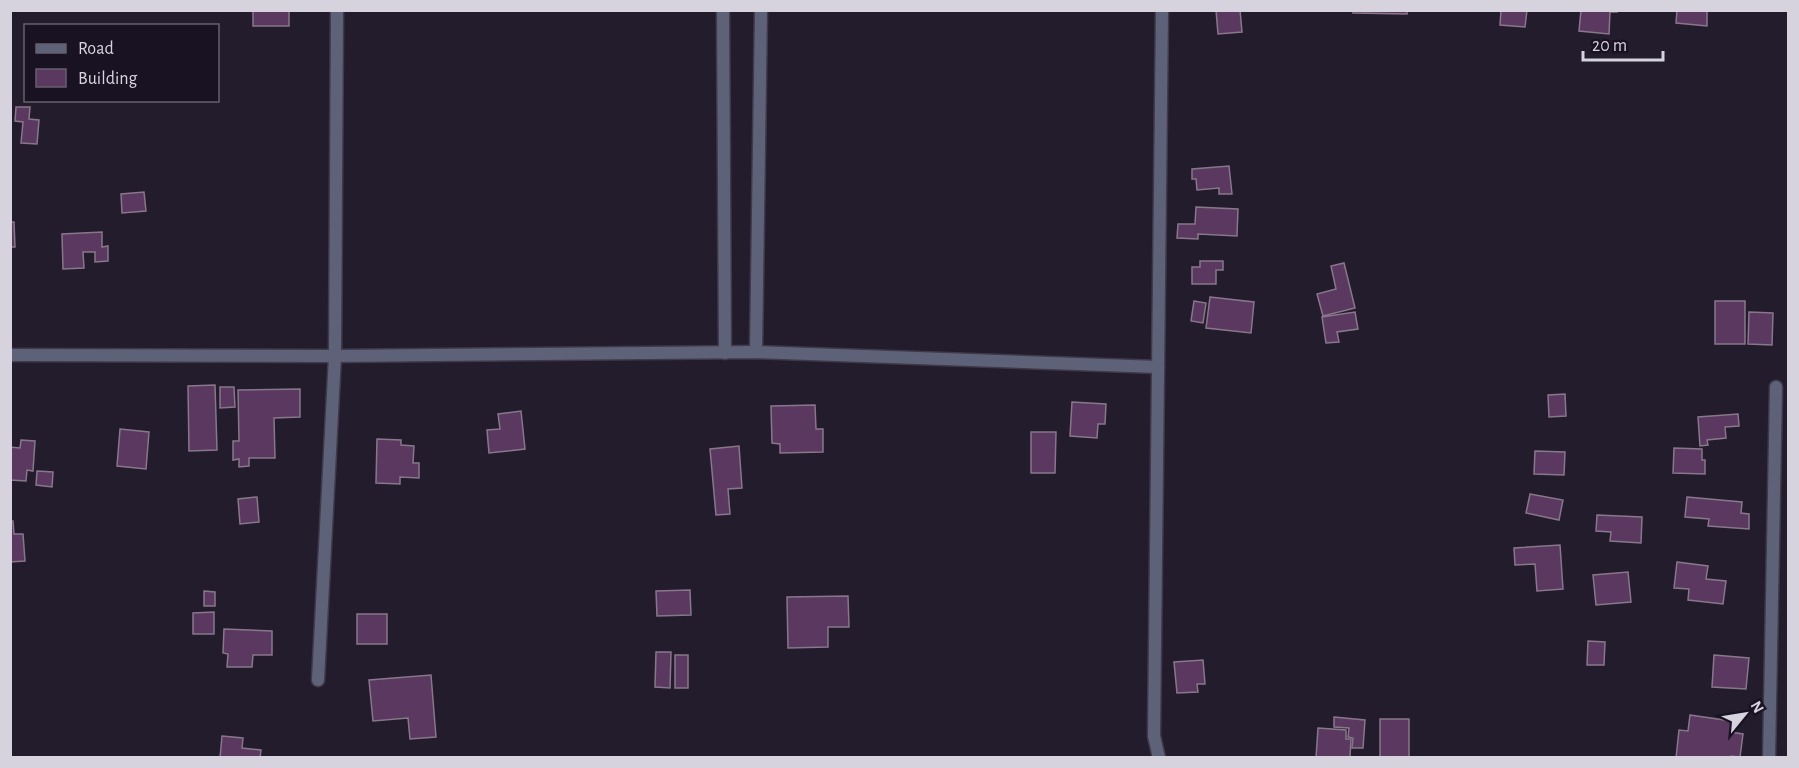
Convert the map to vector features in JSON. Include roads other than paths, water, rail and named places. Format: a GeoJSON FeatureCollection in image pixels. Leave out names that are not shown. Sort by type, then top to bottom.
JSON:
{"type":"FeatureCollection","features":[{"type":"Feature","properties":{"kind":"street"},"geometry":{"type":"LineString","coordinates":[[318,680],[334,356],[337,10]]}},
{"type":"Feature","properties":{"kind":"street"},"geometry":{"type":"LineString","coordinates":[[723,10],[725,353]]}},
{"type":"Feature","properties":{"kind":"street"},"geometry":{"type":"LineString","coordinates":[[756,352],[761,10]]}},
{"type":"Feature","properties":{"kind":"street"},"geometry":{"type":"LineString","coordinates":[[1159,758],[1154,736],[1162,10]]}},
{"type":"Feature","properties":{"kind":"street"},"geometry":{"type":"LineString","coordinates":[[10,355],[334,356],[756,352],[1158,367]]}},
{"type":"Feature","properties":{"kind":"street"},"geometry":{"type":"LineString","coordinates":[[1769,758],[1776,387]]}}]}
